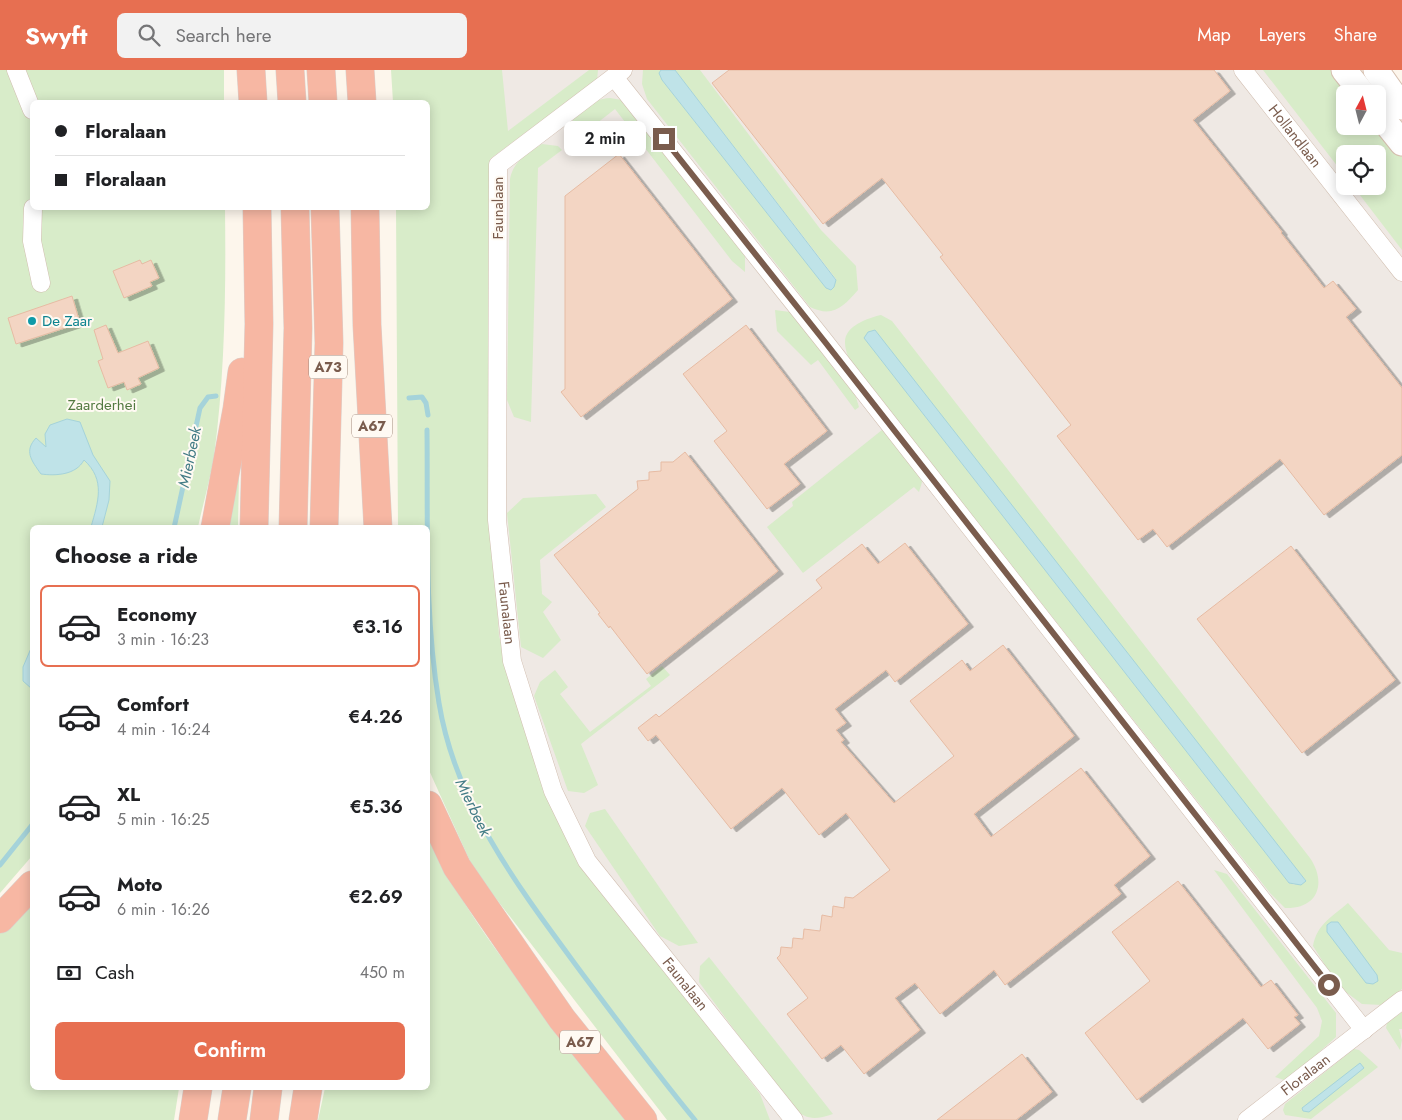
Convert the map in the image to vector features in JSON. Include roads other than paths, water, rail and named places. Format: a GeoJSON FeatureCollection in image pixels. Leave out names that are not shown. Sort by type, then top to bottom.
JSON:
{"type":"FeatureCollection","features":[{"type":"Feature","properties":{"kind":"highway"},"geometry":{"type":"LineString","coordinates":[[251,70],[253,100]]}},
{"type":"Feature","properties":{"kind":"highway"},"geometry":{"type":"LineString","coordinates":[[290,70],[292,100]]}},
{"type":"Feature","properties":{"kind":"highway"},"geometry":{"type":"LineString","coordinates":[[321,70],[322,100]]}},
{"type":"Feature","properties":{"kind":"highway"},"geometry":{"type":"LineString","coordinates":[[360,70],[362,100]]}},
{"type":"Feature","properties":{"kind":"highway","name":"A73"},"geometry":{"type":"LineString","coordinates":[[293,525],[298,328],[295,210]]}},
{"type":"Feature","properties":{"kind":"highway","name":"A73"},"geometry":{"type":"LineString","coordinates":[[324,525],[329,343],[325,210]]}},
{"type":"Feature","properties":{"kind":"highway","name":"A73"},"geometry":{"type":"LineString","coordinates":[[364,525],[367,326],[365,210]]}},
{"type":"Feature","properties":{"kind":"highway"},"geometry":{"type":"LineString","coordinates":[[216,525],[238,409],[258,220]]}},
{"type":"Feature","properties":{"kind":"highway"},"geometry":{"type":"LineString","coordinates":[[254,525],[259,324],[258,220]]}},
{"type":"Feature","properties":{"kind":"highway","name":"A67"},"geometry":{"type":"LineString","coordinates":[[367,326],[378,525]]}},
{"type":"Feature","properties":{"kind":"highway","name":"A67"},"geometry":{"type":"LineString","coordinates":[[430,810],[457,867],[562,1019],[643,1120]]}},
{"type":"Feature","properties":{"kind":"highway"},"geometry":{"type":"LineString","coordinates":[[0,920],[30,887]]}},
{"type":"Feature","properties":{"kind":"highway"},"geometry":{"type":"LineString","coordinates":[[193,1120],[198,1090]]}},
{"type":"Feature","properties":{"kind":"highway"},"geometry":{"type":"LineString","coordinates":[[232,1120],[237,1090]]}},
{"type":"Feature","properties":{"kind":"highway"},"geometry":{"type":"LineString","coordinates":[[264,1120],[268,1090]]}},
{"type":"Feature","properties":{"kind":"highway"},"geometry":{"type":"LineString","coordinates":[[303,1120],[308,1090]]}},
{"type":"Feature","properties":{"kind":"main road"},"geometry":{"type":"LineString","coordinates":[[1344,70],[1356,85]]}},
{"type":"Feature","properties":{"kind":"main road"},"geometry":{"type":"LineString","coordinates":[[1376,70],[1402,107]]}},
{"type":"Feature","properties":{"kind":"main road"},"geometry":{"type":"LineString","coordinates":[[1386,123],[1402,144]]}},
{"type":"Feature","properties":{"kind":"street"},"geometry":{"type":"LineString","coordinates":[[16,70],[30,105]]}},
{"type":"Feature","properties":{"kind":"street","name":"Hollandlaan"},"geometry":{"type":"LineString","coordinates":[[1243,70],[1402,272]]}},
{"type":"Feature","properties":{"kind":"street"},"geometry":{"type":"LineString","coordinates":[[618,74],[825,342],[1364,1030]]}},
{"type":"Feature","properties":{"kind":"street","name":"Faunalaan"},"geometry":{"type":"LineString","coordinates":[[618,74],[498,165],[498,520],[512,661],[553,791],[587,861],[794,1120]]}},
{"type":"Feature","properties":{"kind":"street"},"geometry":{"type":"LineString","coordinates":[[33,210],[32,241],[40,283]]}},
{"type":"Feature","properties":{"kind":"street","name":"Floralaan"},"geometry":{"type":"LineString","coordinates":[[1247,1120],[1402,1000]]}},
{"type":"Feature","properties":{"kind":"water"},"geometry":{"type":"Polygon","coordinates":[[[661,70],[675,70],[836,280],[831,290],[826,288],[662,80],[659,73],[661,70]]]}},
{"type":"Feature","properties":{"kind":"water"},"geometry":{"type":"Polygon","coordinates":[[[875,330],[1306,881],[1301,885],[1289,883],[864,338],[868,332],[875,330]]]}},
{"type":"Feature","properties":{"kind":"water"},"geometry":{"type":"Polygon","coordinates":[[[67,419],[80,422],[93,455],[110,481],[109,500],[103,525],[92,525],[98,500],[98,483],[91,468],[84,460],[71,472],[47,475],[41,474],[34,464],[30,456],[30,447],[36,438],[46,447],[45,434],[50,425],[67,419]]]}},
{"type":"Feature","properties":{"kind":"water"},"geometry":{"type":"Polygon","coordinates":[[[30,651],[30,687],[23,681],[23,667],[30,651]]]}},
{"type":"Feature","properties":{"kind":"water"},"geometry":{"type":"Polygon","coordinates":[[[1331,922],[1338,922],[1377,975],[1378,981],[1373,984],[1366,983],[1327,932],[1327,925],[1331,922]]]}},
{"type":"Feature","properties":{"kind":"water"},"geometry":{"type":"Polygon","coordinates":[[[1360,1063],[1364,1068],[1309,1112],[1303,1111],[1302,1108],[1360,1063]]]}},
{"type":"Feature","properties":{"kind":"waterway","name":"Mierbeek"},"geometry":{"type":"LineString","coordinates":[[175,525],[200,408],[208,397],[216,396]]}},
{"type":"Feature","properties":{"kind":"waterway","name":"Mierbeek"},"geometry":{"type":"LineString","coordinates":[[409,398],[422,397],[426,403],[428,415]]}},
{"type":"Feature","properties":{"kind":"waterway","name":"Mierbeek"},"geometry":{"type":"LineString","coordinates":[[427,430],[428,525]]}},
{"type":"Feature","properties":{"kind":"waterway","name":"Mierbeek"},"geometry":{"type":"LineString","coordinates":[[430,618],[439,703],[448,741],[460,778],[476,814],[495,848],[538,913],[652,1067],[695,1120]]}},
{"type":"Feature","properties":{"kind":"waterway","name":"Mierbeek"},"geometry":{"type":"LineString","coordinates":[[0,865],[30,828]]}},
{"type":"Feature","properties":{"kind":"place","name":"De Zaar"},"geometry":{"type":"Point","coordinates":[32,321]}},
{"type":"Feature","properties":{"kind":"park label","name":"Zaarderhei"},"geometry":{"type":"Point","coordinates":[102,405]}}]}
